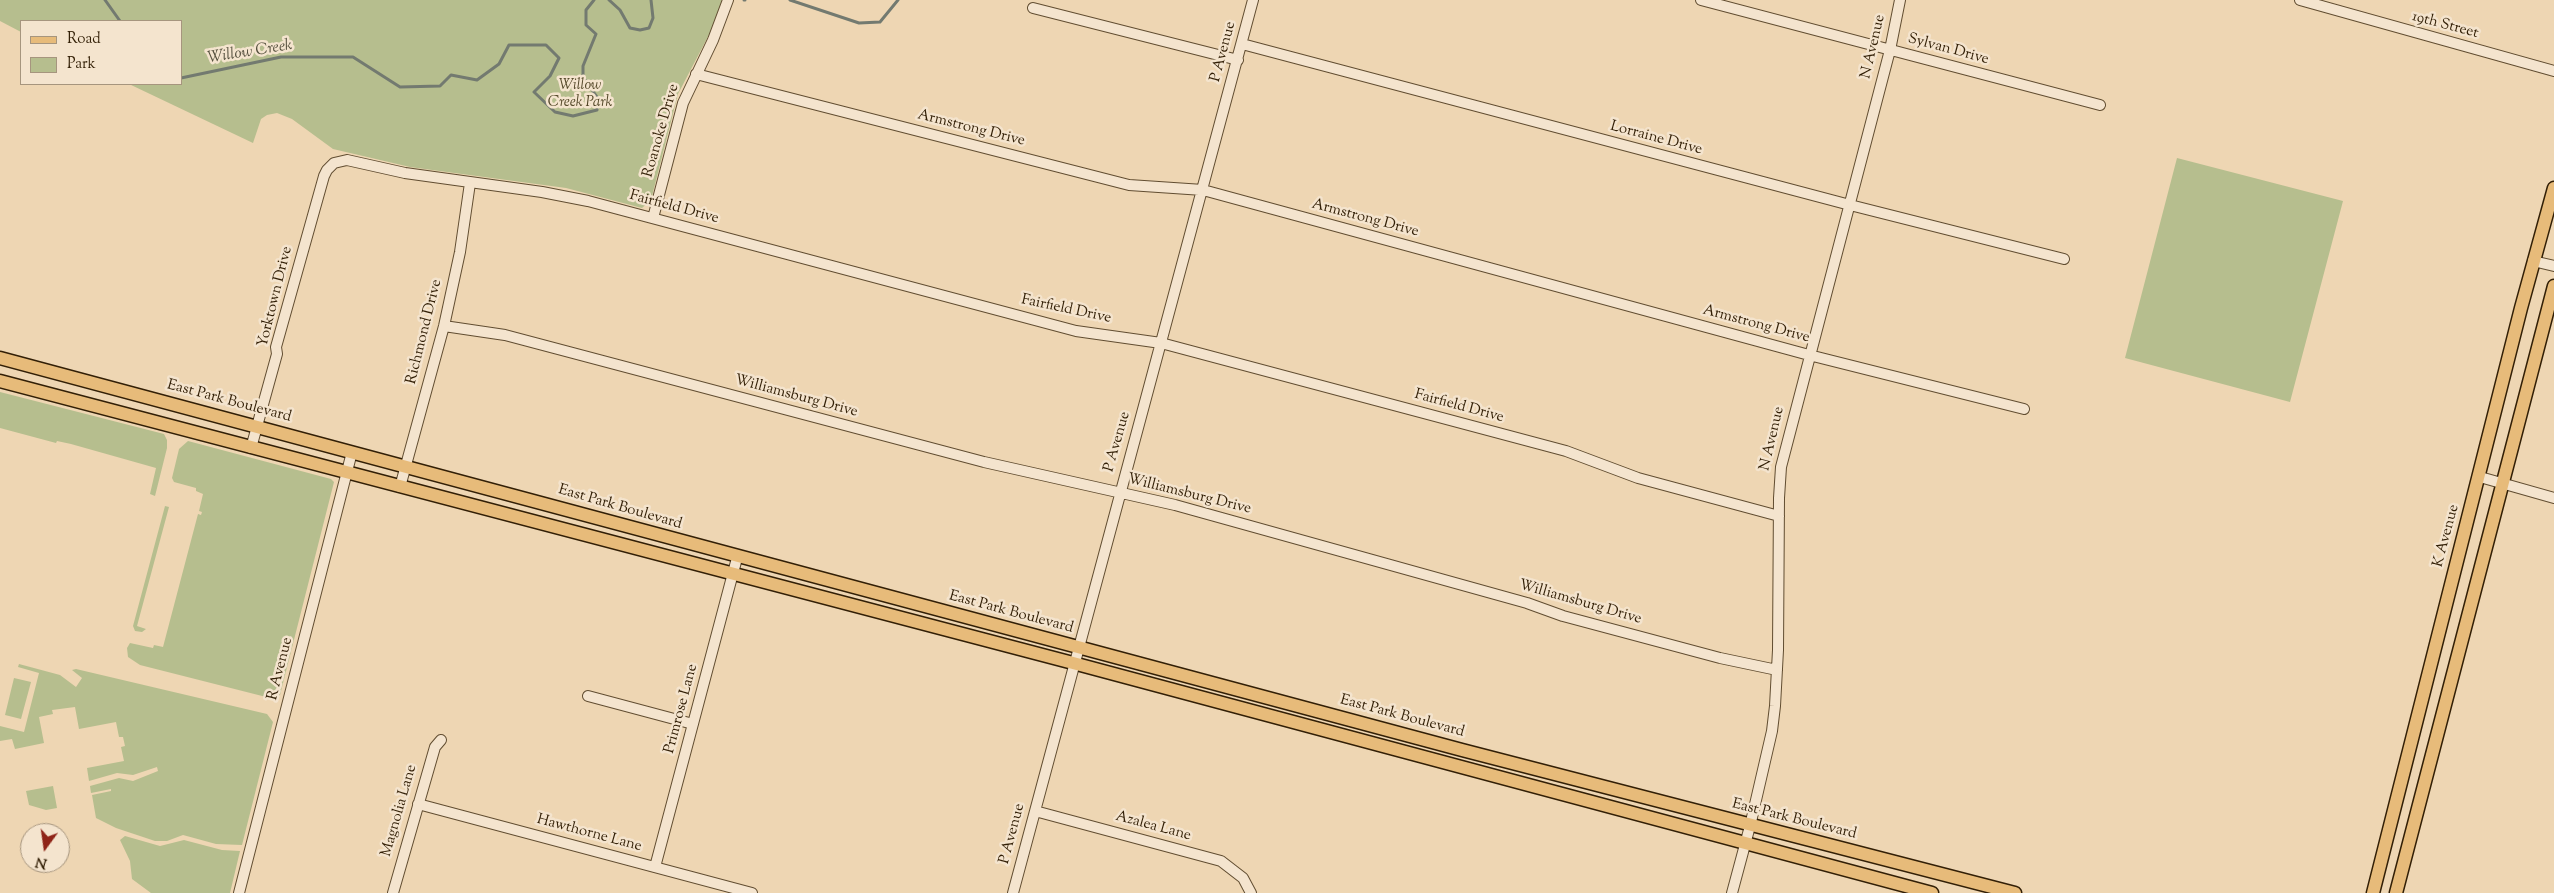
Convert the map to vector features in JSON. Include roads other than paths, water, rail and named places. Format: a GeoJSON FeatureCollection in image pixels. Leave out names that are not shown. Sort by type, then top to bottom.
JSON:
{"type":"FeatureCollection","features":[{"type":"Feature","properties":{"kind":"main road","name":"K Avenue"},"geometry":{"type":"LineString","coordinates":[[2373,893],[2480,477],[2533,261],[2554,188]]}},
{"type":"Feature","properties":{"kind":"main road"},"geometry":{"type":"LineString","coordinates":[[2396,893],[2554,286]]}},
{"type":"Feature","properties":{"kind":"main road","name":"East Park Boulevard"},"geometry":{"type":"LineString","coordinates":[[0,358],[406,465],[737,558],[1750,826],[2015,893]]}},
{"type":"Feature","properties":{"kind":"main road"},"geometry":{"type":"LineString","coordinates":[[62,397],[68,375]]}},
{"type":"Feature","properties":{"kind":"main road"},"geometry":{"type":"LineString","coordinates":[[0,381],[1932,893]]}},
{"type":"Feature","properties":{"kind":"main road"},"geometry":{"type":"LineString","coordinates":[[505,514],[511,494]]}},
{"type":"Feature","properties":{"kind":"main road"},"geometry":{"type":"LineString","coordinates":[[2438,636],[2461,642]]}},
{"type":"Feature","properties":{"kind":"main road"},"geometry":{"type":"LineString","coordinates":[[2410,745],[2433,750]]}},
{"type":"Feature","properties":{"kind":"street","name":"Roanoke Drive"},"geometry":{"type":"LineString","coordinates":[[653,218],[683,103],[713,40],[728,0]]}},
{"type":"Feature","properties":{"kind":"street","name":"P Avenue"},"geometry":{"type":"LineString","coordinates":[[1013,893],[1253,0]]}},
{"type":"Feature","properties":{"kind":"street","name":"Sylvan Drive"},"geometry":{"type":"LineString","coordinates":[[1701,0],[2100,105]]}},
{"type":"Feature","properties":{"kind":"street","name":"N Avenue"},"geometry":{"type":"LineString","coordinates":[[1732,893],[1772,731],[1778,670],[1781,467],[1890,50],[1900,0]]}},
{"type":"Feature","properties":{"kind":"street","name":"19th Street"},"geometry":{"type":"LineString","coordinates":[[2300,0],[2554,71]]}},
{"type":"Feature","properties":{"kind":"street"},"geometry":{"type":"LineString","coordinates":[[1033,8],[1238,60]]}},
{"type":"Feature","properties":{"kind":"street","name":"Lorraine Drive"},"geometry":{"type":"LineString","coordinates":[[1242,44],[2064,260]]}},
{"type":"Feature","properties":{"kind":"street","name":"Armstrong Drive"},"geometry":{"type":"LineString","coordinates":[[696,74],[1129,185],[1203,190],[1809,355],[2024,409]]}},
{"type":"Feature","properties":{"kind":"street","name":"Fairfield Drive"},"geometry":{"type":"LineString","coordinates":[[340,161],[355,161],[405,173],[470,183],[552,193],[1076,330],[1161,343],[1566,451],[1638,478],[1779,516]]}},
{"type":"Feature","properties":{"kind":"street","name":"Yorktown Drive"},"geometry":{"type":"LineString","coordinates":[[252,448],[277,354],[276,347],[324,176],[330,166],[340,161]]}},
{"type":"Feature","properties":{"kind":"street","name":"Richmond Drive"},"geometry":{"type":"LineString","coordinates":[[400,487],[444,326],[460,252],[470,183]]}},
{"type":"Feature","properties":{"kind":"street"},"geometry":{"type":"LineString","coordinates":[[2533,261],[2554,266]]}},
{"type":"Feature","properties":{"kind":"street","name":"Williamsburg Drive"},"geometry":{"type":"LineString","coordinates":[[444,326],[504,335],[984,462],[1184,508],[1720,658],[1778,670]]}},
{"type":"Feature","properties":{"kind":"street","name":"R Avenue"},"geometry":{"type":"LineString","coordinates":[[239,893],[352,452]]}},
{"type":"Feature","properties":{"kind":"street"},"geometry":{"type":"LineString","coordinates":[[2480,477],[2554,498]]}},
{"type":"Feature","properties":{"kind":"street","name":"Primrose Lane"},"geometry":{"type":"LineString","coordinates":[[655,867],[737,558]]}},
{"type":"Feature","properties":{"kind":"street"},"geometry":{"type":"LineString","coordinates":[[588,696],[693,724]]}},
{"type":"Feature","properties":{"kind":"street","name":"Magnolia Lane"},"geometry":{"type":"LineString","coordinates":[[393,893],[435,746],[441,740]]}},
{"type":"Feature","properties":{"kind":"street","name":"Hawthorne Lane"},"geometry":{"type":"LineString","coordinates":[[418,804],[752,893]]}},
{"type":"Feature","properties":{"kind":"street","name":"Azalea Lane"},"geometry":{"type":"LineString","coordinates":[[1035,811],[1221,861],[1243,878],[1251,893]]}},
{"type":"Feature","properties":{"kind":"waterway","name":"Willow Creek"},"geometry":{"type":"LineString","coordinates":[[105,0],[119,20]]}},
{"type":"Feature","properties":{"kind":"waterway","name":"Willow Creek"},"geometry":{"type":"LineString","coordinates":[[182,78],[281,57],[353,57],[400,87],[440,86],[451,75],[477,80],[499,64],[509,45],[546,45],[559,58],[550,76],[534,92],[555,112],[573,116],[597,110],[597,97],[583,77],[583,66],[596,34],[586,25],[586,10],[594,0]]}},
{"type":"Feature","properties":{"kind":"waterway","name":"Willow Creek"},"geometry":{"type":"LineString","coordinates":[[609,0],[620,10],[630,28],[640,30],[649,28],[653,18],[651,0]]}},
{"type":"Feature","properties":{"kind":"waterway","name":"Willow Creek"},"geometry":{"type":"LineString","coordinates":[[790,0],[859,23],[880,22],[898,0]]}},
{"type":"Feature","properties":{"kind":"park label","name":"Willow Creek Park"},"geometry":{"type":"Point","coordinates":[580,94]}}]}
